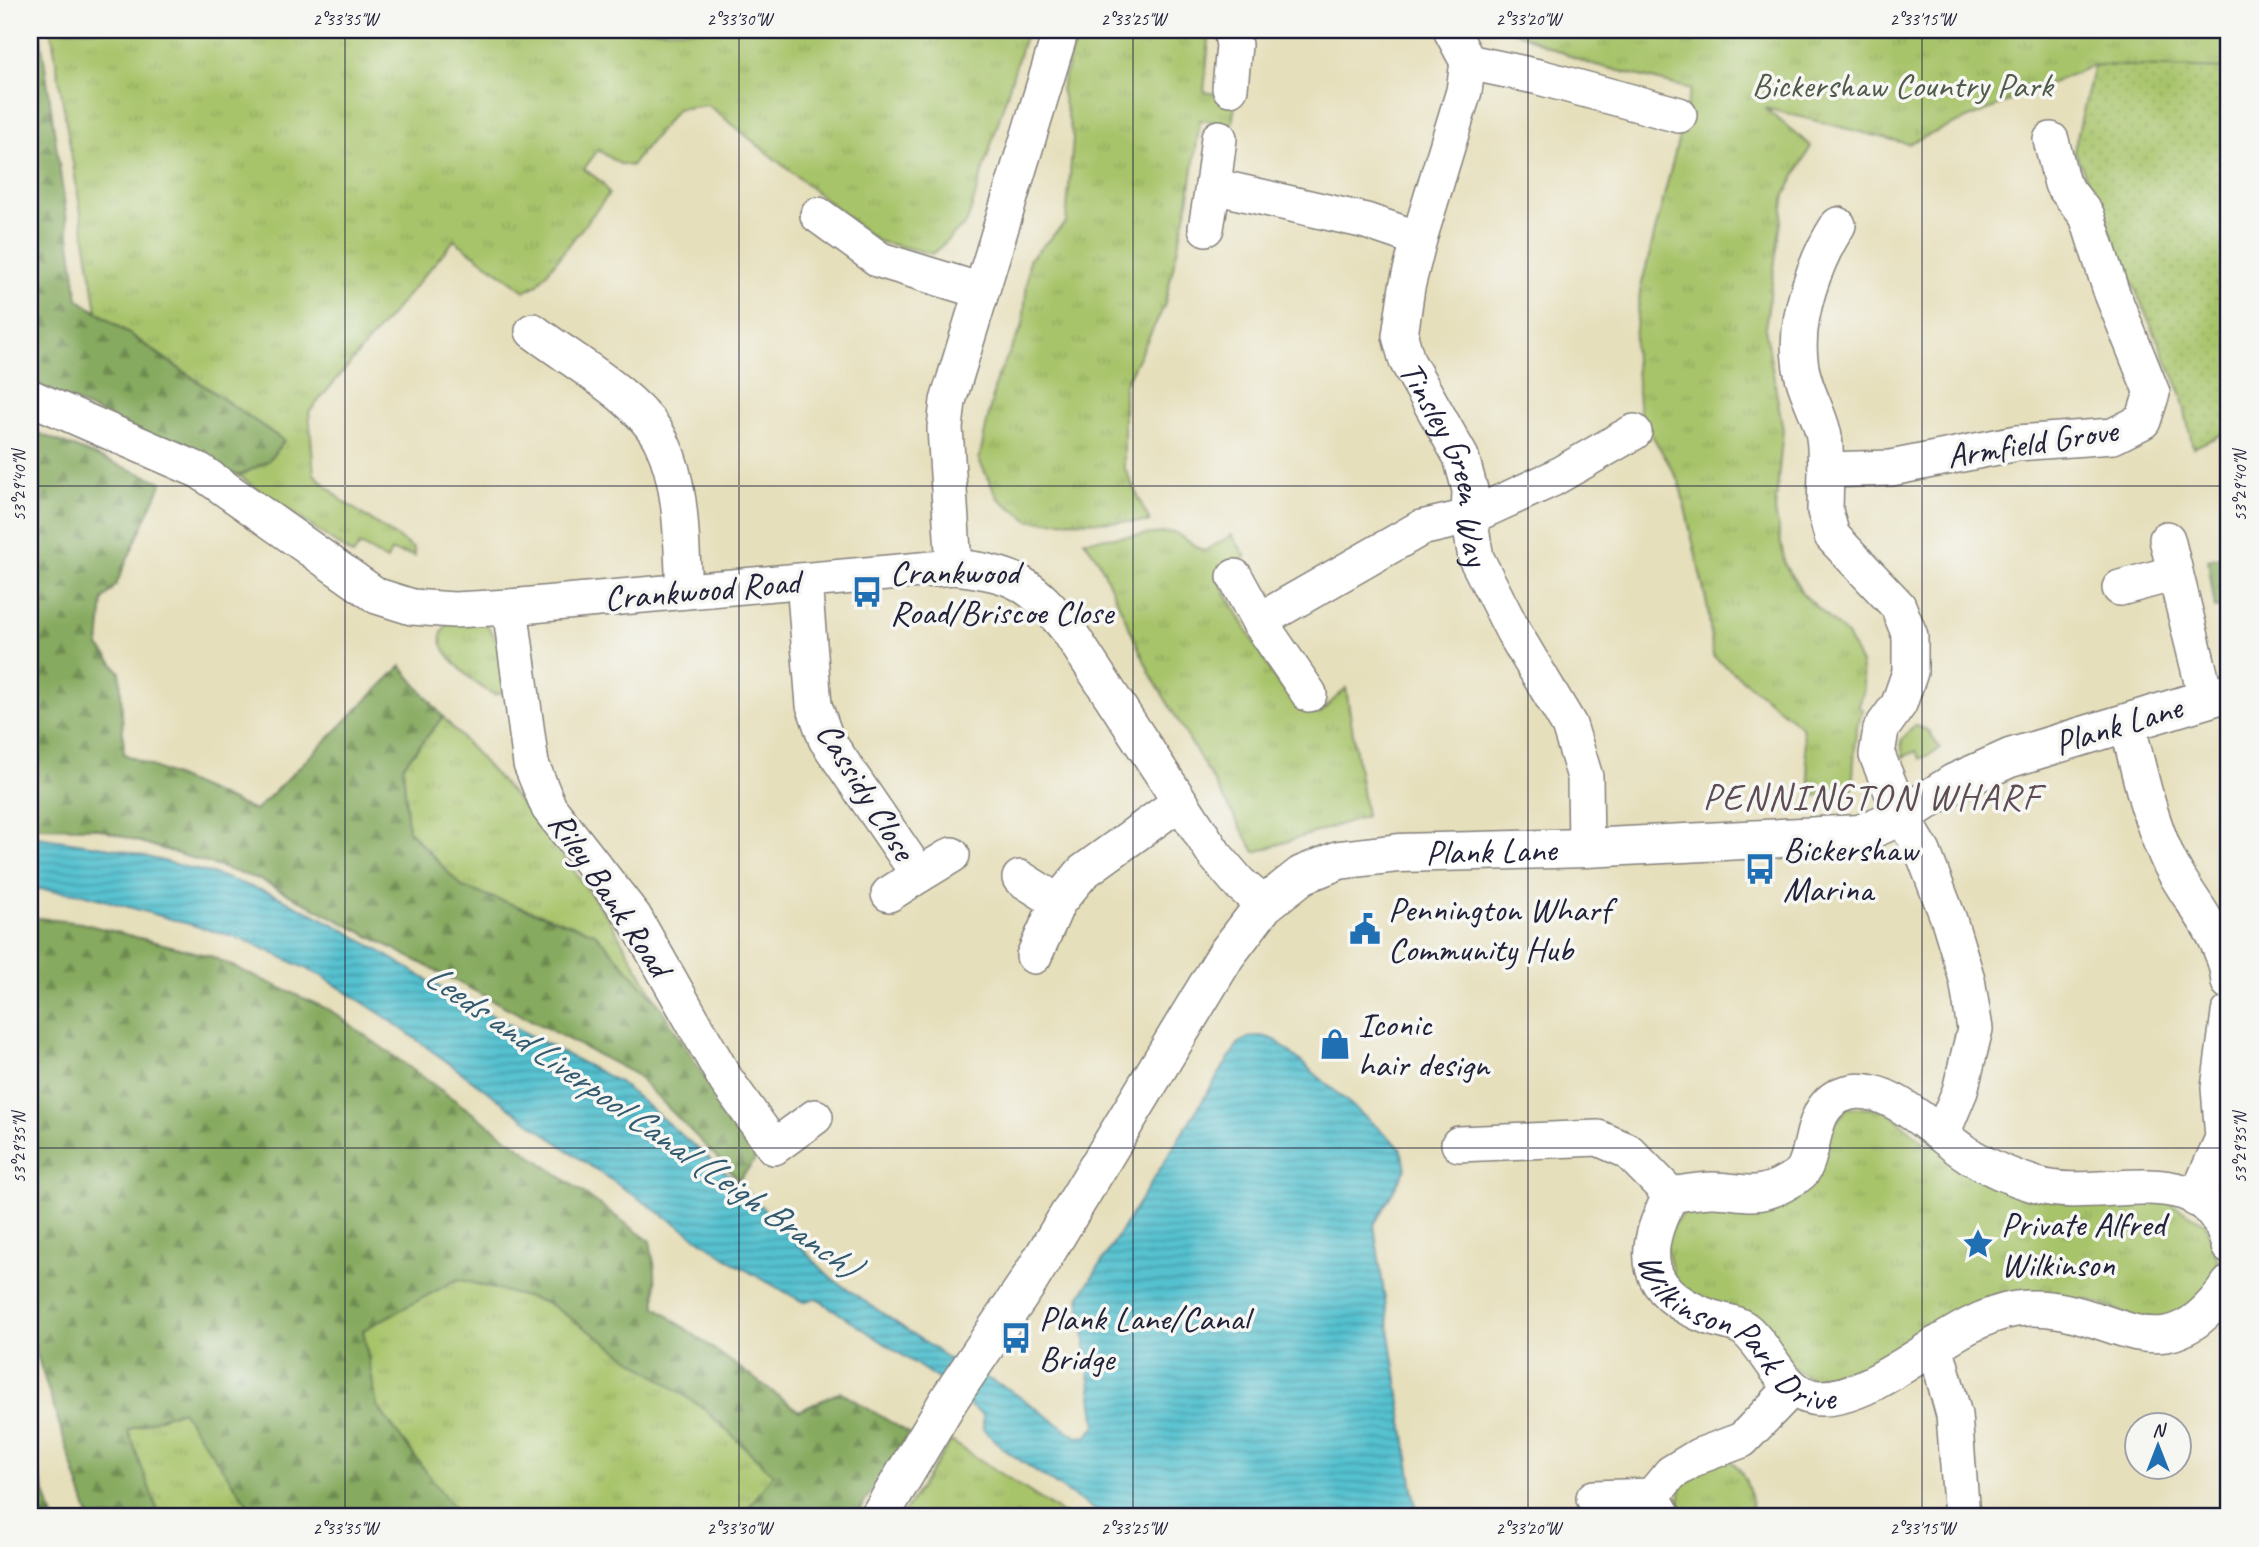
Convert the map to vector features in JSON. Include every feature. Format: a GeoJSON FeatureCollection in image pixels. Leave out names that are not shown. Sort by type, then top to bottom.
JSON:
{"type":"FeatureCollection","features":[{"type":"Feature","properties":{"kind":"street"},"geometry":{"type":"LineString","coordinates":[[954,567],[944,428],[948,401],[1060,30]]}},
{"type":"Feature","properties":{"kind":"street"},"geometry":{"type":"LineString","coordinates":[[1230,88],[1234,45],[1231,30]]}},
{"type":"Feature","properties":{"kind":"street"},"geometry":{"type":"LineString","coordinates":[[1451,30],[1468,62],[1539,77],[1679,115]]}},
{"type":"Feature","properties":{"kind":"street","name":"Tinsley Green Way"},"geometry":{"type":"LineString","coordinates":[[1468,62],[1464,92],[1407,287],[1401,336],[1407,360],[1461,457],[1470,489],[1469,517],[1476,558],[1514,631],[1569,725],[1585,777],[1586,848]]}},
{"type":"Feature","properties":{"kind":"street"},"geometry":{"type":"LineString","coordinates":[[1206,228],[1219,138]]}},
{"type":"Feature","properties":{"kind":"street","name":"Armfield Grove"},"geometry":{"type":"LineString","coordinates":[[1826,470],[1891,468],[2017,443],[2113,436],[2143,421],[2152,393],[2111,291],[2087,216],[2062,184],[2051,140]]}},
{"type":"Feature","properties":{"kind":"street"},"geometry":{"type":"LineString","coordinates":[[1213,186],[1366,221],[1419,239]]}},
{"type":"Feature","properties":{"kind":"street"},"geometry":{"type":"LineString","coordinates":[[818,215],[880,260],[981,291]]}},
{"type":"Feature","properties":{"kind":"street"},"geometry":{"type":"LineString","coordinates":[[1838,225],[1825,246],[1806,302],[1800,336],[1800,360],[1808,399],[1823,432],[1825,511],[1832,536],[1898,606],[1910,636],[1910,672],[1899,704],[1881,730],[1877,755],[1902,816],[1923,852],[1949,920],[1967,979],[1975,1029],[1959,1091],[1942,1134]]}},
{"type":"Feature","properties":{"kind":"street"},"geometry":{"type":"LineString","coordinates":[[533,331],[640,413],[662,442],[674,476],[684,592]]}},
{"type":"Feature","properties":{"kind":"street","name":"Crankwood Road"},"geometry":{"type":"LineString","coordinates":[[30,397],[200,471],[377,596],[412,607],[454,610],[510,607],[954,567],[993,571],[1021,582],[1048,603],[1215,855],[1239,883],[1265,905]]}},
{"type":"Feature","properties":{"kind":"street"},"geometry":{"type":"LineString","coordinates":[[1259,621],[1421,528],[1469,517],[1552,479],[1634,432]]}},
{"type":"Feature","properties":{"kind":"street"},"geometry":{"type":"LineString","coordinates":[[2167,539],[2175,573],[2218,695]]}},
{"type":"Feature","properties":{"kind":"street"},"geometry":{"type":"LineString","coordinates":[[2120,588],[2175,573]]}},
{"type":"Feature","properties":{"kind":"street"},"geometry":{"type":"LineString","coordinates":[[1235,577],[1259,621],[1309,694]]}},
{"type":"Feature","properties":{"kind":"street","name":"Cassidy Close"},"geometry":{"type":"LineString","coordinates":[[804,581],[814,705],[826,739],[919,875]]}},
{"type":"Feature","properties":{"kind":"street","name":"Riley Bank Road"},"geometry":{"type":"LineString","coordinates":[[510,607],[531,764],[549,808],[634,917],[726,1080],[774,1147],[815,1117]]}},
{"type":"Feature","properties":{"kind":"street","name":"Plank Lane"},"geometry":{"type":"LineString","coordinates":[[878,1517],[981,1349],[1027,1284],[1226,955],[1265,905],[1302,875],[1339,860],[1399,853],[1829,838],[1860,834],[1902,816],[1954,783],[2010,758],[2218,695]]}},
{"type":"Feature","properties":{"kind":"street"},"geometry":{"type":"LineString","coordinates":[[2127,722],[2167,858],[2213,934],[2228,967],[2229,982]]}},
{"type":"Feature","properties":{"kind":"street"},"geometry":{"type":"LineString","coordinates":[[1034,956],[1058,902],[1083,872],[1180,802]]}},
{"type":"Feature","properties":{"kind":"street","name":"Cassidy Close"},"geometry":{"type":"LineString","coordinates":[[889,894],[952,855]]}},
{"type":"Feature","properties":{"kind":"street"},"geometry":{"type":"LineString","coordinates":[[1020,878],[1058,902]]}},
{"type":"Feature","properties":{"kind":"street"},"geometry":{"type":"LineString","coordinates":[[2196,1199],[2223,1138],[2219,1088],[2229,1013]]}},
{"type":"Feature","properties":{"kind":"street","name":"Wilkinson Park Drive"},"geometry":{"type":"LineString","coordinates":[[2229,1246],[2225,1228],[2213,1211],[2196,1199],[2166,1186],[2092,1189],[2044,1187],[2005,1175],[1968,1155],[1942,1134],[1871,1090],[1845,1093],[1817,1119],[1802,1172],[1781,1186],[1745,1195],[1713,1190],[1671,1195],[1650,1243],[1654,1276],[1671,1298],[1710,1317],[1744,1328],[1769,1354],[1791,1389],[1819,1398],[1849,1395],[1984,1317],[2016,1309],[2061,1310],[2093,1317],[2126,1332],[2139,1334],[2180,1332],[2203,1318],[2229,1283]]}},
{"type":"Feature","properties":{"kind":"street"},"geometry":{"type":"LineString","coordinates":[[1459,1144],[1598,1138],[1628,1151],[1671,1195]]}},
{"type":"Feature","properties":{"kind":"street"},"geometry":{"type":"LineString","coordinates":[[1935,1345],[1954,1415],[1962,1517]]}},
{"type":"Feature","properties":{"kind":"street"},"geometry":{"type":"LineString","coordinates":[[1594,1499],[1658,1507],[1671,1473],[1690,1461],[1742,1440],[1791,1389]]}},
{"type":"Feature","properties":{"kind":"green space"},"geometry":{"type":"Polygon","coordinates":[[[30,30],[40,30],[78,299],[284,441],[268,461],[239,476],[46,389],[30,377],[30,30]]]}},
{"type":"Feature","properties":{"kind":"green space"},"geometry":{"type":"Polygon","coordinates":[[[51,30],[1027,30],[967,222],[933,254],[877,241],[708,105],[677,109],[631,166],[620,164],[598,150],[584,169],[602,182],[609,194],[538,284],[525,291],[454,240],[309,412],[314,474],[344,502],[413,548],[415,556],[391,551],[387,560],[360,545],[353,555],[239,476],[268,461],[284,441],[97,311],[51,30]]]}},
{"type":"Feature","properties":{"kind":"green space"},"geometry":{"type":"Polygon","coordinates":[[[1078,30],[1210,30],[1204,92],[1236,97],[1232,125],[1200,120],[1188,203],[1164,307],[1124,386],[1124,467],[1150,522],[1030,521],[998,498],[979,460],[996,380],[1023,325],[1029,260],[1066,222],[1073,138],[1061,89],[1078,30]]]}},
{"type":"Feature","properties":{"kind":"green space","name":"Bickershaw Country Park"},"geometry":{"type":"Polygon","coordinates":[[[1511,30],[2229,30],[2229,69],[2094,65],[1908,144],[1765,108],[1811,146],[1785,195],[1765,328],[1783,430],[1775,511],[1785,565],[1803,594],[1847,635],[1861,664],[1864,689],[1859,706],[1863,710],[1856,729],[1852,792],[1812,796],[1802,727],[1713,656],[1708,609],[1679,481],[1640,415],[1634,347],[1640,291],[1691,89],[1584,62],[1511,30]]]}},
{"type":"Feature","properties":{"kind":"green space"},"geometry":{"type":"Polygon","coordinates":[[[2094,65],[2229,69],[2229,431],[2193,448],[2181,393],[2074,150],[2094,65]]]}},
{"type":"Feature","properties":{"kind":"green space"},"geometry":{"type":"Polygon","coordinates":[[[30,430],[162,482],[116,585],[103,600],[99,646],[120,672],[124,754],[255,811],[401,666],[443,717],[403,766],[408,830],[462,887],[595,933],[658,1003],[756,1159],[739,1180],[635,1074],[261,880],[96,828],[30,827],[30,430]]]}},
{"type":"Feature","properties":{"kind":"green space"},"geometry":{"type":"Polygon","coordinates":[[[1174,532],[1204,551],[1232,535],[1246,557],[1216,576],[1278,684],[1320,713],[1346,688],[1366,816],[1255,852],[1150,673],[1099,561],[1084,540],[1174,532]]]}},
{"type":"Feature","properties":{"kind":"green space"},"geometry":{"type":"Polygon","coordinates":[[[2229,554],[2229,606],[2215,608],[2208,560],[2229,554]]]}},
{"type":"Feature","properties":{"kind":"green space"},"geometry":{"type":"Polygon","coordinates":[[[481,620],[493,634],[505,672],[507,691],[495,695],[457,666],[441,641],[447,623],[481,620]]]}},
{"type":"Feature","properties":{"kind":"green space"},"geometry":{"type":"Polygon","coordinates":[[[443,717],[537,821],[609,919],[658,1003],[595,933],[462,887],[408,830],[403,766],[443,717]]]}},
{"type":"Feature","properties":{"kind":"green space"},"geometry":{"type":"Polygon","coordinates":[[[1914,725],[1929,731],[1940,749],[1920,759],[1916,751],[1903,757],[1901,741],[1914,725]]]}},
{"type":"Feature","properties":{"kind":"green space"},"geometry":{"type":"Polygon","coordinates":[[[30,917],[81,923],[210,956],[330,1010],[650,1241],[655,1269],[656,1307],[799,1411],[840,1392],[909,1433],[855,1517],[742,1517],[773,1474],[703,1408],[548,1303],[458,1279],[363,1330],[377,1406],[460,1517],[257,1517],[181,1410],[128,1430],[160,1517],[89,1517],[30,1333],[30,917]]]}},
{"type":"Feature","properties":{"kind":"green space"},"geometry":{"type":"Polygon","coordinates":[[[1848,1107],[1886,1110],[1926,1144],[2159,1197],[2205,1223],[2217,1257],[2217,1272],[2188,1311],[2151,1323],[2086,1299],[1854,1377],[1816,1383],[1676,1285],[1664,1238],[1681,1216],[1696,1207],[1742,1209],[1823,1138],[1848,1107]]]}},
{"type":"Feature","properties":{"kind":"green space"},"geometry":{"type":"Polygon","coordinates":[[[458,1279],[548,1303],[703,1408],[774,1474],[742,1517],[460,1517],[377,1406],[363,1329],[458,1279]]]}},
{"type":"Feature","properties":{"kind":"green space"},"geometry":{"type":"Polygon","coordinates":[[[182,1410],[257,1517],[160,1517],[127,1430],[182,1410]]]}},
{"type":"Feature","properties":{"kind":"green space"},"geometry":{"type":"Polygon","coordinates":[[[951,1441],[1068,1517],[901,1517],[951,1441]]]}},
{"type":"Feature","properties":{"kind":"green space"},"geometry":{"type":"Polygon","coordinates":[[[30,1447],[53,1517],[30,1517],[30,1447]]]}},
{"type":"Feature","properties":{"kind":"green space"},"geometry":{"type":"Polygon","coordinates":[[[1726,1458],[1738,1468],[1747,1484],[1751,1517],[1682,1517],[1679,1510],[1681,1479],[1726,1458]]]}},
{"type":"Feature","properties":{"kind":"water","name":"Leeds and Liverpool Canal (Leigh Branch)"},"geometry":{"type":"Polygon","coordinates":[[[30,836],[117,849],[220,876],[275,895],[343,929],[449,993],[619,1082],[737,1182],[831,1278],[958,1365],[1007,1388],[1077,1437],[1088,1436],[1096,1425],[1079,1298],[1238,1044],[1256,1036],[1277,1041],[1400,1147],[1406,1168],[1374,1225],[1417,1517],[1105,1517],[1006,1451],[983,1429],[983,1415],[940,1386],[941,1381],[816,1298],[803,1302],[739,1266],[577,1157],[387,1018],[320,975],[245,940],[83,894],[30,888],[30,836]]]}},
{"type":"Feature","properties":{"kind":"place","name":"Crankwood Road/Briscoe Close"},"geometry":{"type":"Point","coordinates":[867,592]}},
{"type":"Feature","properties":{"kind":"place","name":"Bickershaw Marina"},"geometry":{"type":"Point","coordinates":[1760,869]}},
{"type":"Feature","properties":{"kind":"place","name":"Pennington Wharf Community Hub"},"geometry":{"type":"Point","coordinates":[1365,929]}},
{"type":"Feature","properties":{"kind":"place","name":"Iconic hair design"},"geometry":{"type":"Point","coordinates":[1335,1044]}},
{"type":"Feature","properties":{"kind":"place","name":"Private Alfred Wilkinson"},"geometry":{"type":"Point","coordinates":[1978,1244]}},
{"type":"Feature","properties":{"kind":"place","name":"Plank Lane/Canal Bridge"},"geometry":{"type":"Point","coordinates":[1016,1338]}},
{"type":"Feature","properties":{"kind":"district","name":"PENNINGTON WHARF"},"geometry":{"type":"Point","coordinates":[1872,796]}}]}
